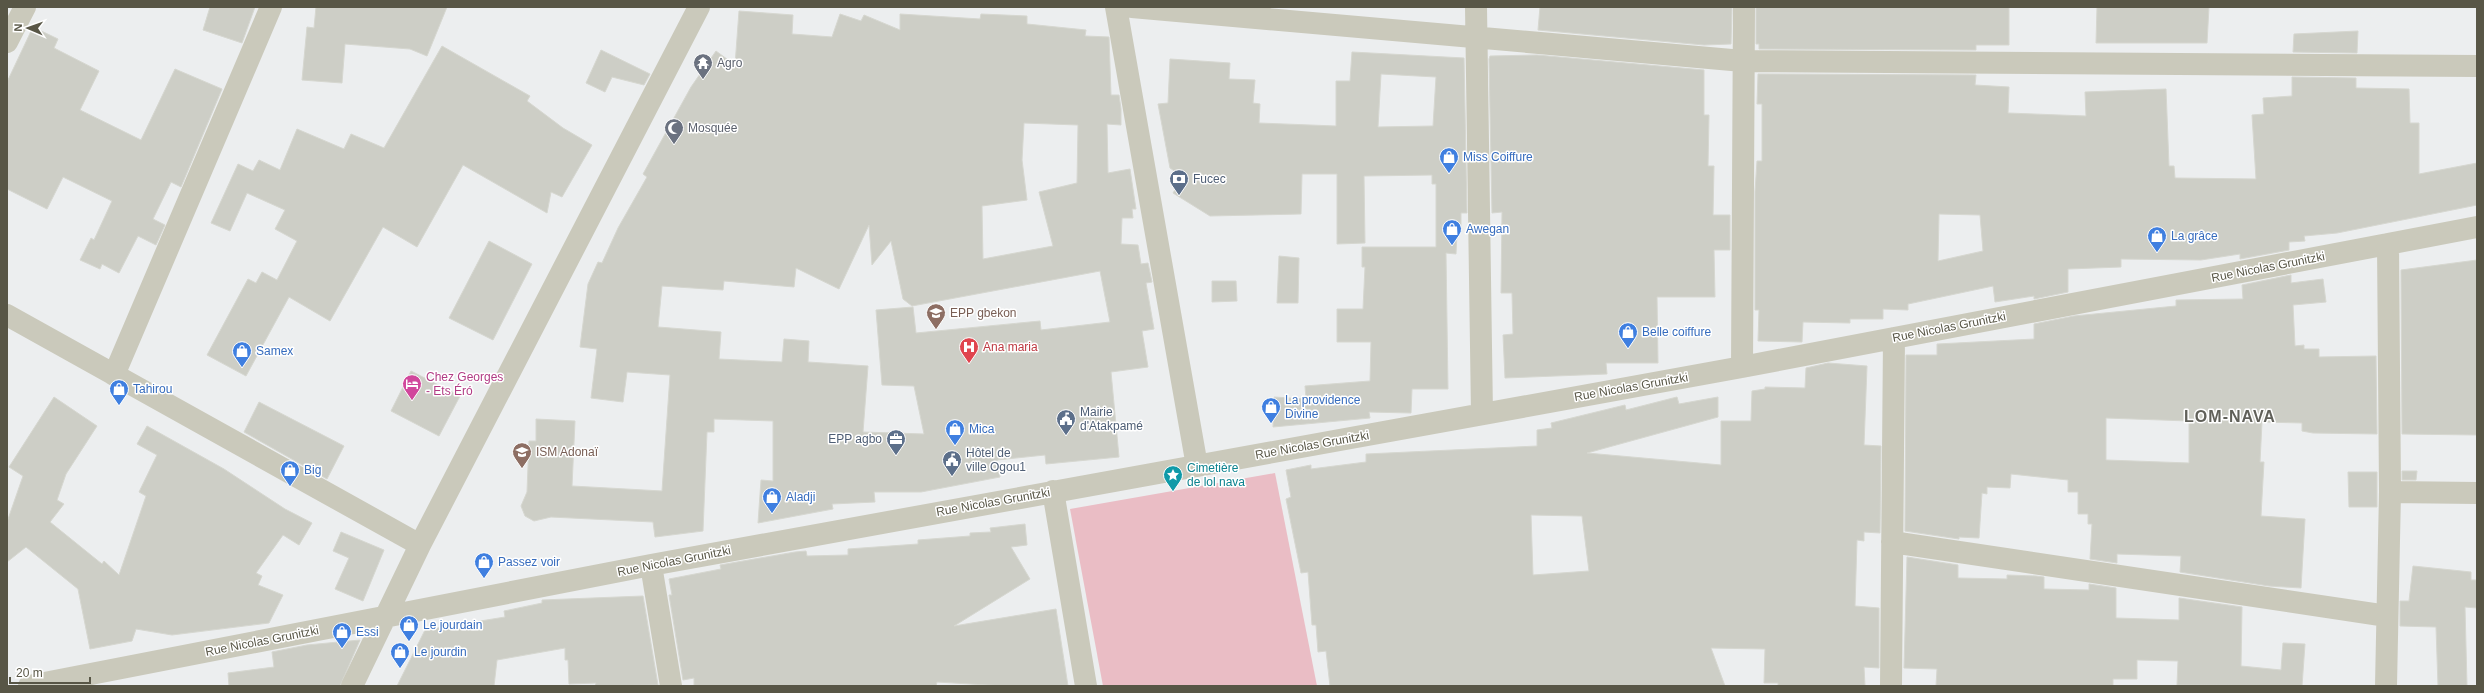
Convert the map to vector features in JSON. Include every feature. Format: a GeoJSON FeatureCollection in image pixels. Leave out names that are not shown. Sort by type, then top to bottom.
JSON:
{"type":"FeatureCollection","features":[{"type":"Feature","properties":{"kind":"street"},"geometry":{"type":"LineString","coordinates":[[7,42],[25,7]]}},
{"type":"Feature","properties":{"kind":"street"},"geometry":{"type":"LineString","coordinates":[[114,375],[271,7]]}},
{"type":"Feature","properties":{"kind":"street"},"geometry":{"type":"LineString","coordinates":[[352,686],[420,545],[699,7]]}},
{"type":"Feature","properties":{"kind":"street"},"geometry":{"type":"LineString","coordinates":[[1116,7],[1197,466]]}},
{"type":"Feature","properties":{"kind":"street"},"geometry":{"type":"LineString","coordinates":[[1132,7],[1743,61],[2477,66]]}},
{"type":"Feature","properties":{"kind":"street"},"geometry":{"type":"LineString","coordinates":[[1476,7],[1482,414]]}},
{"type":"Feature","properties":{"kind":"street"},"geometry":{"type":"LineString","coordinates":[[1742,367],[1744,7]]}},
{"type":"Feature","properties":{"kind":"street","name":"Rue Nicolas Grunitzki"},"geometry":{"type":"LineString","coordinates":[[29,686],[651,565],[1742,367],[2477,227]]}},
{"type":"Feature","properties":{"kind":"street"},"geometry":{"type":"LineString","coordinates":[[2386,686],[2390,492],[2388,244]]}},
{"type":"Feature","properties":{"kind":"street"},"geometry":{"type":"LineString","coordinates":[[7,315],[420,545]]}},
{"type":"Feature","properties":{"kind":"street"},"geometry":{"type":"LineString","coordinates":[[1891,686],[1894,338]]}},
{"type":"Feature","properties":{"kind":"street"},"geometry":{"type":"LineString","coordinates":[[1053,492],[1086,686]]}},
{"type":"Feature","properties":{"kind":"street"},"geometry":{"type":"LineString","coordinates":[[2390,492],[2477,494]]}},
{"type":"Feature","properties":{"kind":"street"},"geometry":{"type":"LineString","coordinates":[[1892,542],[2387,616]]}},
{"type":"Feature","properties":{"kind":"street"},"geometry":{"type":"LineString","coordinates":[[651,565],[671,686]]}},
{"type":"Feature","properties":{"kind":"shaded area"},"geometry":{"type":"Polygon","coordinates":[[[1275,473],[1317,686],[1103,686],[1070,509],[1275,473]]]}},
{"type":"Feature","properties":{"kind":"building"},"geometry":{"type":"Polygon","coordinates":[[[210,7],[255,7],[242,43],[203,30],[210,7]]]}},
{"type":"Feature","properties":{"kind":"building"},"geometry":{"type":"Polygon","coordinates":[[[316,7],[447,7],[427,56],[410,49],[345,44],[342,83],[302,80],[307,27],[314,28],[316,7]]]}},
{"type":"Feature","properties":{"kind":"building"},"geometry":{"type":"Polygon","coordinates":[[[1540,7],[1732,7],[1731,44],[1704,45],[1538,30],[1540,7]]]}},
{"type":"Feature","properties":{"kind":"building"},"geometry":{"type":"Polygon","coordinates":[[[1756,7],[2009,7],[2009,45],[1976,45],[1976,50],[1759,49],[1759,44],[1756,44],[1756,7]]]}},
{"type":"Feature","properties":{"kind":"building"},"geometry":{"type":"Polygon","coordinates":[[[2097,7],[2209,7],[2207,43],[2096,43],[2097,7]]]}},
{"type":"Feature","properties":{"kind":"building"},"geometry":{"type":"Polygon","coordinates":[[[739,11],[793,15],[792,34],[832,37],[840,14],[861,21],[864,15],[900,30],[900,14],[980,19],[981,14],[1027,16],[1027,24],[1086,30],[1085,36],[1109,37],[1111,95],[1119,95],[1121,125],[1107,124],[1108,173],[1130,169],[1136,209],[1132,209],[1133,218],[1122,218],[1121,244],[1138,245],[1141,264],[1148,263],[1152,282],[1146,283],[1154,329],[1142,331],[1148,367],[1111,372],[1119,457],[1046,464],[1045,455],[997,460],[1000,477],[921,492],[874,492],[875,502],[832,504],[833,509],[758,523],[761,480],[773,481],[773,421],[714,419],[714,432],[707,432],[703,531],[655,537],[653,522],[551,517],[534,521],[525,516],[521,506],[527,492],[529,441],[536,441],[536,419],[575,421],[572,486],[662,491],[670,375],[627,372],[623,402],[591,398],[597,349],[580,347],[588,284],[598,262],[602,263],[618,228],[647,177],[643,174],[691,87],[716,51],[735,65],[739,11]],[[1024,123],[1022,160],[1027,200],[982,206],[983,259],[1053,246],[1039,192],[1077,183],[1078,125],[1024,123]],[[869,225],[839,289],[796,268],[794,287],[724,281],[723,290],[662,286],[658,327],[721,332],[719,359],[782,362],[784,339],[809,341],[808,362],[868,366],[863,432],[924,434],[914,386],[882,385],[876,310],[913,307],[916,333],[1040,321],[1041,330],[1110,322],[1100,271],[912,306],[903,299],[891,241],[872,265],[869,225]]]}},
{"type":"Feature","properties":{"kind":"building"},"geometry":{"type":"Polygon","coordinates":[[[33,27],[58,39],[54,48],[99,71],[80,110],[141,140],[175,69],[222,89],[181,187],[171,182],[153,219],[165,225],[156,245],[138,236],[119,273],[102,264],[100,269],[80,260],[91,238],[94,240],[112,201],[63,177],[47,209],[7,189],[7,82],[33,27]]]}},
{"type":"Feature","properties":{"kind":"building"},"geometry":{"type":"Polygon","coordinates":[[[2358,31],[2357,53],[2293,52],[2294,34],[2358,31]]]}},
{"type":"Feature","properties":{"kind":"building"},"geometry":{"type":"Polygon","coordinates":[[[442,46],[530,96],[527,101],[563,128],[592,145],[562,197],[551,192],[547,213],[463,165],[417,247],[383,227],[330,321],[289,297],[246,376],[207,355],[248,279],[256,283],[262,272],[277,280],[297,241],[275,229],[285,210],[247,193],[230,231],[211,223],[238,164],[253,171],[259,160],[280,170],[297,129],[344,149],[351,134],[384,148],[442,46]]]}},
{"type":"Feature","properties":{"kind":"building"},"geometry":{"type":"Polygon","coordinates":[[[601,50],[650,74],[644,85],[612,77],[605,92],[586,83],[601,50]]]}},
{"type":"Feature","properties":{"kind":"building"},"geometry":{"type":"Polygon","coordinates":[[[1352,52],[1464,58],[1467,213],[1461,213],[1461,232],[1457,232],[1456,254],[1446,253],[1448,389],[1412,389],[1411,413],[1369,412],[1370,418],[1273,427],[1274,397],[1306,399],[1305,386],[1370,381],[1371,342],[1337,342],[1337,309],[1363,309],[1365,267],[1362,267],[1362,247],[1436,247],[1436,184],[1432,184],[1432,175],[1364,176],[1365,243],[1337,244],[1337,174],[1302,174],[1301,214],[1210,216],[1173,193],[1183,177],[1170,168],[1158,104],[1168,103],[1170,59],[1230,63],[1229,79],[1255,80],[1253,103],[1260,104],[1259,123],[1336,126],[1336,81],[1350,81],[1352,52]],[[1381,74],[1378,127],[1433,126],[1436,77],[1381,74]]]}},
{"type":"Feature","properties":{"kind":"building"},"geometry":{"type":"Polygon","coordinates":[[[1537,55],[1704,70],[1704,115],[1709,115],[1708,166],[1714,166],[1713,215],[1730,215],[1730,250],[1714,250],[1715,297],[1657,297],[1658,363],[1606,363],[1607,374],[1505,378],[1503,335],[1513,334],[1512,293],[1501,293],[1502,212],[1492,213],[1489,59],[1490,56],[1537,55]]]}},
{"type":"Feature","properties":{"kind":"building"},"geometry":{"type":"Polygon","coordinates":[[[1758,74],[1976,75],[1975,85],[2009,87],[2008,113],[2086,116],[2085,92],[2166,89],[2169,166],[2174,166],[2175,178],[2256,179],[2252,115],[2264,114],[2263,98],[2292,96],[2292,77],[2356,78],[2356,88],[2409,89],[2410,123],[2419,123],[2419,174],[2477,163],[2477,205],[2337,233],[2304,236],[2305,241],[2289,242],[2289,250],[2240,259],[2240,254],[2201,260],[2121,259],[2121,267],[2068,269],[2068,292],[2034,299],[2034,296],[1995,302],[1993,286],[1908,304],[1908,310],[1883,309],[1883,319],[1850,319],[1850,323],[1803,322],[1802,342],[1758,341],[1759,310],[1755,310],[1755,192],[1757,161],[1762,161],[1762,104],[1757,104],[1758,74]],[[1939,214],[1938,261],[1983,251],[1980,215],[1939,214]]]}},
{"type":"Feature","properties":{"kind":"building"},"geometry":{"type":"Polygon","coordinates":[[[489,241],[532,264],[493,340],[449,318],[489,241]]]}},
{"type":"Feature","properties":{"kind":"building"},"geometry":{"type":"Polygon","coordinates":[[[1279,256],[1299,258],[1298,303],[1277,303],[1279,256]]]}},
{"type":"Feature","properties":{"kind":"building"},"geometry":{"type":"Polygon","coordinates":[[[2477,260],[2477,435],[2402,434],[2401,270],[2477,260]]]}},
{"type":"Feature","properties":{"kind":"building"},"geometry":{"type":"Polygon","coordinates":[[[2291,275],[2291,283],[2323,279],[2326,302],[2293,305],[2295,346],[2304,345],[2304,349],[2319,349],[2319,357],[2376,356],[2377,434],[2313,433],[2302,431],[2302,423],[2262,422],[2260,462],[2264,462],[2261,516],[2305,519],[2301,588],[2269,586],[2180,572],[2181,556],[2117,554],[2117,563],[2090,559],[2092,524],[2088,524],[2088,514],[2078,514],[2078,492],[2068,492],[2068,480],[2011,474],[2010,488],[1987,487],[1987,494],[1982,493],[1979,538],[1959,537],[1959,539],[1905,531],[1906,355],[1937,355],[1937,344],[2034,339],[2034,324],[2074,316],[2176,306],[2176,300],[2243,299],[2242,285],[2291,275]],[[2106,418],[2106,460],[2189,463],[2189,421],[2106,418]]]}},
{"type":"Feature","properties":{"kind":"building"},"geometry":{"type":"Polygon","coordinates":[[[1212,281],[1236,281],[1237,301],[1212,302],[1212,281]]]}},
{"type":"Feature","properties":{"kind":"building"},"geometry":{"type":"Polygon","coordinates":[[[1828,363],[1867,366],[1864,445],[1881,446],[1880,533],[1864,532],[1864,541],[1857,540],[1855,606],[1879,608],[1879,668],[1864,667],[1865,686],[1778,686],[1778,683],[1764,683],[1765,649],[1711,648],[1725,686],[1330,686],[1326,651],[1318,652],[1316,625],[1312,625],[1308,572],[1301,573],[1286,499],[1291,497],[1286,470],[1311,465],[1311,469],[1366,462],[1366,454],[1537,446],[1537,430],[1552,428],[1551,423],[1625,405],[1626,410],[1677,397],[1679,404],[1718,397],[1718,417],[1587,453],[1721,465],[1721,421],[1751,421],[1752,391],[1765,389],[1765,387],[1805,388],[1806,368],[1828,363]],[[1531,515],[1533,575],[1589,571],[1582,516],[1531,515]]]}},
{"type":"Feature","properties":{"kind":"building"},"geometry":{"type":"Polygon","coordinates":[[[411,371],[460,396],[439,436],[391,411],[411,371]]]}},
{"type":"Feature","properties":{"kind":"building"},"geometry":{"type":"Polygon","coordinates":[[[54,397],[97,426],[66,474],[57,500],[64,504],[50,522],[102,564],[104,561],[119,575],[146,496],[139,492],[157,455],[137,444],[147,426],[224,469],[285,509],[312,523],[299,545],[283,535],[256,573],[262,576],[258,585],[283,595],[269,623],[172,635],[136,629],[132,641],[90,649],[78,589],[26,547],[7,562],[7,522],[23,476],[9,467],[54,397]]]}},
{"type":"Feature","properties":{"kind":"building"},"geometry":{"type":"Polygon","coordinates":[[[259,402],[344,446],[327,479],[244,432],[259,402]]]}},
{"type":"Feature","properties":{"kind":"building"},"geometry":{"type":"Polygon","coordinates":[[[2402,471],[2417,471],[2416,480],[2402,480],[2402,471]]]}},
{"type":"Feature","properties":{"kind":"building"},"geometry":{"type":"Polygon","coordinates":[[[2348,472],[2377,472],[2377,507],[2349,507],[2348,472]]]}},
{"type":"Feature","properties":{"kind":"building"},"geometry":{"type":"Polygon","coordinates":[[[1025,524],[1027,545],[1011,547],[1030,579],[954,626],[1056,609],[1068,686],[1004,686],[937,682],[936,686],[694,686],[694,678],[683,680],[669,595],[672,595],[669,579],[721,569],[720,565],[795,552],[806,551],[807,556],[848,555],[848,549],[918,544],[918,540],[970,536],[970,533],[991,532],[990,528],[1025,524]]]}},
{"type":"Feature","properties":{"kind":"building"},"geometry":{"type":"Polygon","coordinates":[[[341,532],[384,550],[363,601],[335,589],[349,558],[333,551],[341,532]]]}},
{"type":"Feature","properties":{"kind":"building"},"geometry":{"type":"Polygon","coordinates":[[[1907,557],[1958,565],[1958,578],[2007,579],[2007,575],[2036,576],[2044,577],[2044,589],[2089,590],[2089,584],[2116,588],[2116,618],[2179,620],[2179,598],[2242,607],[2241,666],[2281,670],[2283,643],[2305,644],[2302,686],[2177,685],[2178,661],[2137,660],[2137,679],[2113,679],[2113,686],[1936,686],[1937,669],[1904,668],[1907,557]]]}},
{"type":"Feature","properties":{"kind":"building"},"geometry":{"type":"Polygon","coordinates":[[[2413,566],[2471,572],[2471,580],[2477,580],[2477,608],[2465,607],[2467,686],[2438,686],[2436,627],[2400,626],[2400,601],[2409,601],[2413,566]]]}},
{"type":"Feature","properties":{"kind":"building"},"geometry":{"type":"Polygon","coordinates":[[[643,596],[658,685],[595,686],[596,683],[569,684],[568,660],[565,660],[565,648],[497,660],[494,686],[397,686],[425,630],[505,617],[504,611],[542,603],[542,600],[643,596]]]}},
{"type":"Feature","properties":{"kind":"building"},"geometry":{"type":"Polygon","coordinates":[[[360,640],[340,686],[229,686],[228,673],[274,667],[272,652],[307,645],[360,640]]]}},
{"type":"Feature","properties":{"kind":"place","name":"Agro"},"geometry":{"type":"Point","coordinates":[703,80]}},
{"type":"Feature","properties":{"kind":"place","name":"Mosquée"},"geometry":{"type":"Point","coordinates":[674,145]}},
{"type":"Feature","properties":{"kind":"place","name":"Miss Coiffure"},"geometry":{"type":"Point","coordinates":[1449,174]}},
{"type":"Feature","properties":{"kind":"place","name":"Fucec"},"geometry":{"type":"Point","coordinates":[1179,196]}},
{"type":"Feature","properties":{"kind":"place","name":"Awegan"},"geometry":{"type":"Point","coordinates":[1452,246]}},
{"type":"Feature","properties":{"kind":"place","name":"La grâce"},"geometry":{"type":"Point","coordinates":[2157,253]}},
{"type":"Feature","properties":{"kind":"place","name":"EPP gbekon"},"geometry":{"type":"Point","coordinates":[936,330]}},
{"type":"Feature","properties":{"kind":"place","name":"Belle coiffure"},"geometry":{"type":"Point","coordinates":[1628,349]}},
{"type":"Feature","properties":{"kind":"place","name":"Ana maria"},"geometry":{"type":"Point","coordinates":[969,364]}},
{"type":"Feature","properties":{"kind":"place","name":"Samex"},"geometry":{"type":"Point","coordinates":[242,368]}},
{"type":"Feature","properties":{"kind":"place","name":"Chez Georges - Ets Éró"},"geometry":{"type":"Point","coordinates":[412,401]}},
{"type":"Feature","properties":{"kind":"place","name":"Tahirou"},"geometry":{"type":"Point","coordinates":[119,406]}},
{"type":"Feature","properties":{"kind":"place","name":"La providence Divine"},"geometry":{"type":"Point","coordinates":[1271,424]}},
{"type":"Feature","properties":{"kind":"place","name":"Mairie d'Atakpamé"},"geometry":{"type":"Point","coordinates":[1066,436]}},
{"type":"Feature","properties":{"kind":"place","name":"Mica"},"geometry":{"type":"Point","coordinates":[955,446]}},
{"type":"Feature","properties":{"kind":"place","name":"EPP agbo"},"geometry":{"type":"Point","coordinates":[896,456]}},
{"type":"Feature","properties":{"kind":"place","name":"ISM Adonaï"},"geometry":{"type":"Point","coordinates":[522,469]}},
{"type":"Feature","properties":{"kind":"place","name":"Hôtel de ville Ogou1"},"geometry":{"type":"Point","coordinates":[952,477]}},
{"type":"Feature","properties":{"kind":"place","name":"Big"},"geometry":{"type":"Point","coordinates":[290,487]}},
{"type":"Feature","properties":{"kind":"place","name":"Cimetière de lol nava"},"geometry":{"type":"Point","coordinates":[1173,492]}},
{"type":"Feature","properties":{"kind":"place","name":"Aladji"},"geometry":{"type":"Point","coordinates":[772,514]}},
{"type":"Feature","properties":{"kind":"place","name":"Passez voir"},"geometry":{"type":"Point","coordinates":[484,579]}},
{"type":"Feature","properties":{"kind":"place","name":"Le jourdain"},"geometry":{"type":"Point","coordinates":[409,642]}},
{"type":"Feature","properties":{"kind":"place","name":"Essi"},"geometry":{"type":"Point","coordinates":[342,649]}},
{"type":"Feature","properties":{"kind":"place","name":"Le jourdin"},"geometry":{"type":"Point","coordinates":[400,669]}},
{"type":"Feature","properties":{"kind":"district","name":"LOM-NAVA"},"geometry":{"type":"Point","coordinates":[2230,416]}}]}
